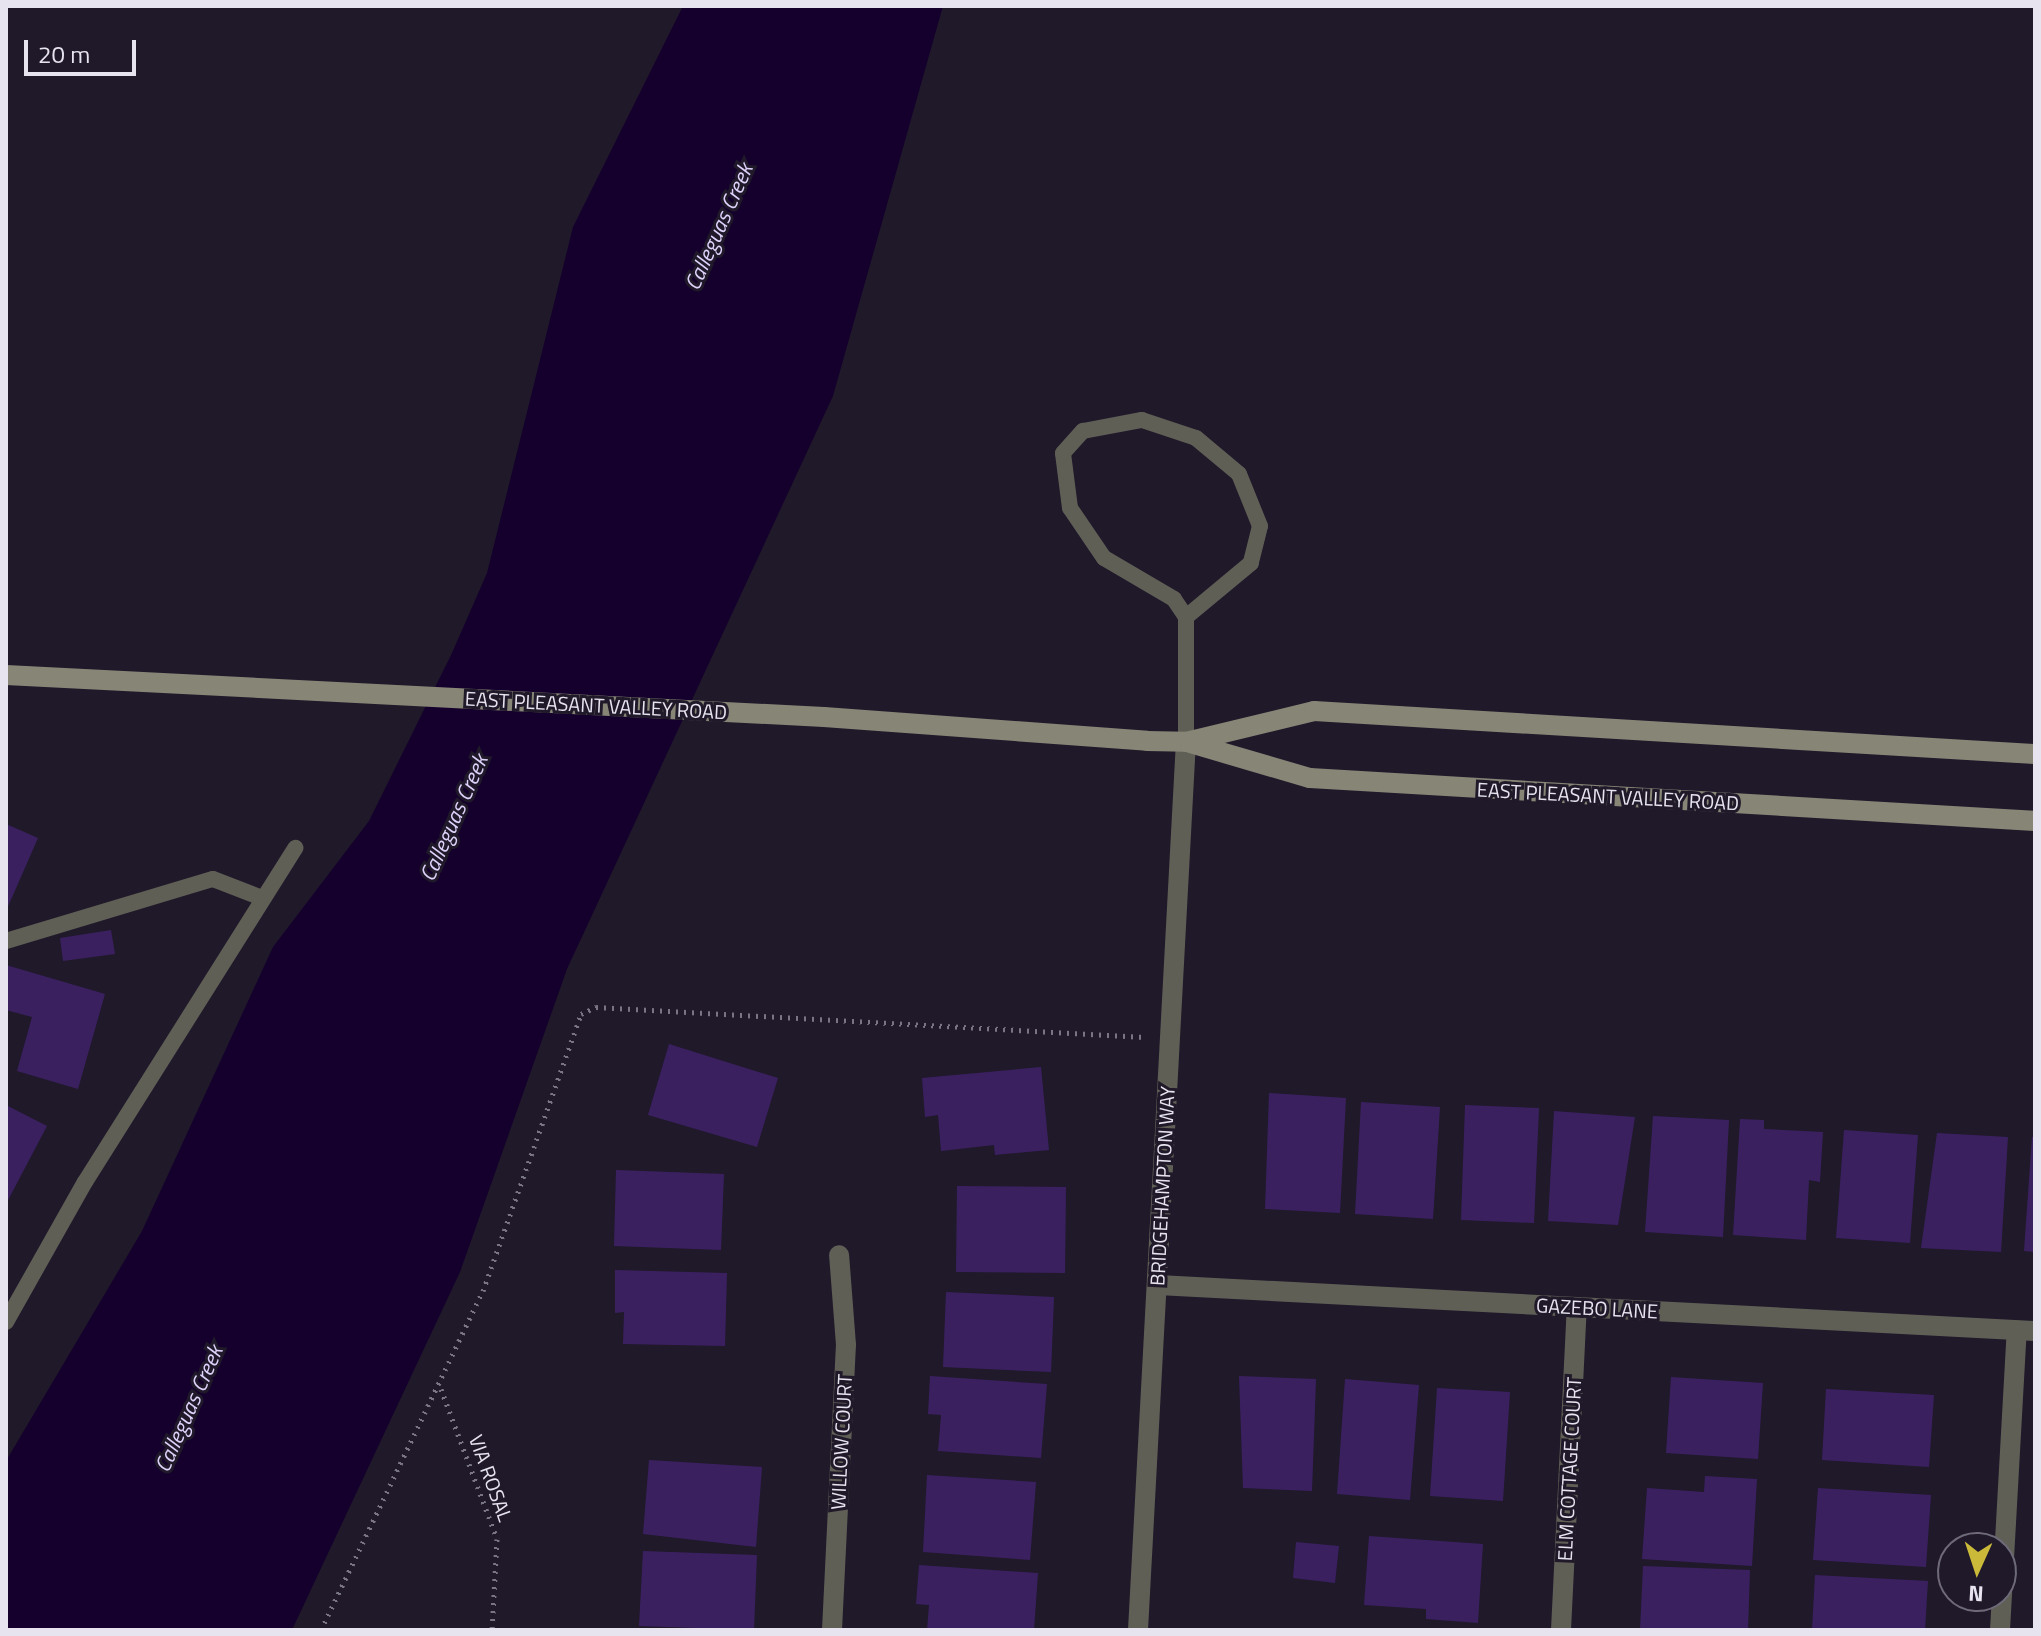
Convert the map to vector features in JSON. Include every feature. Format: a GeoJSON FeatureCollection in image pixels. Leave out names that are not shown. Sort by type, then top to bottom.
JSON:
{"type":"FeatureCollection","features":[{"type":"Feature","properties":{"kind":"main road","name":"EAST PLEASANT VALLEY ROAD"},"geometry":{"type":"LineString","coordinates":[[6,675],[824,717],[1186,742],[1310,778],[2035,821]]}},
{"type":"Feature","properties":{"kind":"main road","name":"EAST PLEASANT VALLEY ROAD"},"geometry":{"type":"LineString","coordinates":[[1186,742],[1314,711],[2035,754]]}},
{"type":"Feature","properties":{"kind":"street","name":"BRIDGEHAMPTON WAY"},"geometry":{"type":"LineString","coordinates":[[1138,1630],[1186,742]]}},
{"type":"Feature","properties":{"kind":"street","name":"WILLOW COURT"},"geometry":{"type":"LineString","coordinates":[[832,1630],[846,1345],[839,1255]]}},
{"type":"Feature","properties":{"kind":"street","name":"GAZEBO LANE"},"geometry":{"type":"LineString","coordinates":[[1158,1285],[2026,1330]]}},
{"type":"Feature","properties":{"kind":"street","name":"ELM COTTAGE COURT"},"geometry":{"type":"LineString","coordinates":[[1561,1630],[1577,1307]]}},
{"type":"Feature","properties":{"kind":"street"},"geometry":{"type":"LineString","coordinates":[[2000,1630],[2026,1330]]}},
{"type":"Feature","properties":{"kind":"lane"},"geometry":{"type":"LineString","coordinates":[[1186,617],[1251,563],[1260,526],[1239,474],[1196,438],[1142,420],[1083,431],[1063,453],[1070,508],[1104,558],[1174,599],[1186,617],[1186,742]]}},
{"type":"Feature","properties":{"kind":"lane"},"geometry":{"type":"LineString","coordinates":[[6,1322],[85,1182],[295,848]]}},
{"type":"Feature","properties":{"kind":"lane"},"geometry":{"type":"LineString","coordinates":[[6,941],[213,879],[262,898]]}},
{"type":"Feature","properties":{"kind":"path"},"geometry":{"type":"LineString","coordinates":[[321,1630],[441,1389],[483,1291],[581,1014],[596,1007],[1169,1039]]}},
{"type":"Feature","properties":{"kind":"path","name":"VIA ROSAL"},"geometry":{"type":"LineString","coordinates":[[441,1389],[497,1539],[492,1630]]}},
{"type":"Feature","properties":{"kind":"water","name":"Calleguas Creek"},"geometry":{"type":"Polygon","coordinates":[[[683,6],[943,6],[833,396],[567,969],[460,1272],[292,1630],[6,1630],[6,1461],[142,1231],[273,947],[369,821],[452,653],[487,573],[573,227],[683,6]]]}},
{"type":"Feature","properties":{"kind":"building"},"geometry":{"type":"Polygon","coordinates":[[[6,824],[38,838],[6,911],[6,824]]]}},
{"type":"Feature","properties":{"kind":"building"},"geometry":{"type":"Polygon","coordinates":[[[111,930],[115,954],[63,961],[60,938],[111,930]]]}},
{"type":"Feature","properties":{"kind":"building"},"geometry":{"type":"Polygon","coordinates":[[[6,965],[105,994],[78,1089],[17,1071],[32,1017],[6,1010],[6,965]]]}},
{"type":"Feature","properties":{"kind":"building"},"geometry":{"type":"Polygon","coordinates":[[[669,1044],[778,1078],[757,1147],[648,1115],[669,1044]]]}},
{"type":"Feature","properties":{"kind":"building"},"geometry":{"type":"Polygon","coordinates":[[[1041,1067],[1049,1150],[995,1155],[994,1145],[941,1151],[938,1115],[925,1117],[922,1078],[1041,1067]]]}},
{"type":"Feature","properties":{"kind":"building"},"geometry":{"type":"Polygon","coordinates":[[[1269,1093],[1346,1098],[1340,1213],[1265,1209],[1269,1093]]]}},
{"type":"Feature","properties":{"kind":"building"},"geometry":{"type":"Polygon","coordinates":[[[1361,1102],[1440,1107],[1433,1219],[1355,1214],[1361,1102]]]}},
{"type":"Feature","properties":{"kind":"building"},"geometry":{"type":"Polygon","coordinates":[[[6,1105],[47,1126],[6,1204],[6,1105]]]}},
{"type":"Feature","properties":{"kind":"building"},"geometry":{"type":"Polygon","coordinates":[[[1465,1105],[1539,1108],[1534,1223],[1461,1220],[1465,1105]]]}},
{"type":"Feature","properties":{"kind":"building"},"geometry":{"type":"Polygon","coordinates":[[[1554,1111],[1635,1117],[1618,1225],[1548,1221],[1554,1111]]]}},
{"type":"Feature","properties":{"kind":"building"},"geometry":{"type":"Polygon","coordinates":[[[1653,1116],[1729,1120],[1723,1237],[1645,1232],[1653,1116]]]}},
{"type":"Feature","properties":{"kind":"building"},"geometry":{"type":"Polygon","coordinates":[[[1740,1119],[1764,1120],[1764,1129],[1823,1132],[1820,1182],[1809,1180],[1806,1240],[1733,1235],[1740,1119]]]}},
{"type":"Feature","properties":{"kind":"building"},"geometry":{"type":"Polygon","coordinates":[[[1844,1130],[1918,1135],[1910,1243],[1836,1238],[1844,1130]]]}},
{"type":"Feature","properties":{"kind":"building"},"geometry":{"type":"Polygon","coordinates":[[[1937,1133],[2008,1137],[2001,1252],[1921,1248],[1937,1133]]]}},
{"type":"Feature","properties":{"kind":"building"},"geometry":{"type":"Polygon","coordinates":[[[2032,1137],[2035,1137],[2035,1252],[2024,1251],[2032,1137]]]}},
{"type":"Feature","properties":{"kind":"building"},"geometry":{"type":"Polygon","coordinates":[[[616,1170],[724,1174],[721,1250],[614,1246],[616,1170]]]}},
{"type":"Feature","properties":{"kind":"building"},"geometry":{"type":"Polygon","coordinates":[[[957,1186],[1066,1187],[1065,1273],[956,1272],[957,1186]]]}},
{"type":"Feature","properties":{"kind":"building"},"geometry":{"type":"Polygon","coordinates":[[[615,1270],[727,1273],[725,1346],[623,1344],[624,1312],[615,1313],[615,1270]]]}},
{"type":"Feature","properties":{"kind":"building"},"geometry":{"type":"Polygon","coordinates":[[[946,1292],[1054,1297],[1051,1372],[943,1367],[946,1292]]]}},
{"type":"Feature","properties":{"kind":"building"},"geometry":{"type":"Polygon","coordinates":[[[930,1376],[1047,1384],[1041,1458],[938,1451],[941,1415],[928,1414],[930,1376]]]}},
{"type":"Feature","properties":{"kind":"building"},"geometry":{"type":"Polygon","coordinates":[[[1239,1376],[1316,1379],[1312,1491],[1243,1488],[1239,1376]]]}},
{"type":"Feature","properties":{"kind":"building"},"geometry":{"type":"Polygon","coordinates":[[[1671,1377],[1763,1383],[1758,1459],[1666,1453],[1671,1377]]]}},
{"type":"Feature","properties":{"kind":"building"},"geometry":{"type":"Polygon","coordinates":[[[1345,1379],[1419,1385],[1410,1500],[1337,1494],[1345,1379]]]}},
{"type":"Feature","properties":{"kind":"building"},"geometry":{"type":"Polygon","coordinates":[[[1437,1388],[1510,1392],[1503,1501],[1430,1496],[1437,1388]]]}},
{"type":"Feature","properties":{"kind":"building"},"geometry":{"type":"Polygon","coordinates":[[[1826,1389],[1934,1395],[1929,1467],[1822,1460],[1826,1389]]]}},
{"type":"Feature","properties":{"kind":"building"},"geometry":{"type":"Polygon","coordinates":[[[649,1460],[762,1467],[756,1547],[643,1534],[649,1460]]]}},
{"type":"Feature","properties":{"kind":"building"},"geometry":{"type":"Polygon","coordinates":[[[927,1475],[1036,1482],[1030,1560],[923,1552],[927,1475]]]}},
{"type":"Feature","properties":{"kind":"building"},"geometry":{"type":"Polygon","coordinates":[[[1705,1476],[1757,1479],[1752,1566],[1642,1559],[1647,1488],[1704,1492],[1705,1476]]]}},
{"type":"Feature","properties":{"kind":"building"},"geometry":{"type":"Polygon","coordinates":[[[1818,1488],[1931,1495],[1926,1567],[1813,1560],[1818,1488]]]}},
{"type":"Feature","properties":{"kind":"building"},"geometry":{"type":"Polygon","coordinates":[[[1369,1536],[1483,1544],[1478,1623],[1426,1619],[1426,1609],[1364,1605],[1369,1536]]]}},
{"type":"Feature","properties":{"kind":"building"},"geometry":{"type":"Polygon","coordinates":[[[1296,1542],[1339,1546],[1335,1583],[1293,1578],[1296,1542]]]}},
{"type":"Feature","properties":{"kind":"building"},"geometry":{"type":"Polygon","coordinates":[[[643,1551],[757,1555],[754,1630],[639,1626],[643,1551]]]}},
{"type":"Feature","properties":{"kind":"building"},"geometry":{"type":"Polygon","coordinates":[[[919,1565],[1038,1573],[1034,1630],[927,1630],[929,1605],[916,1604],[919,1565]]]}},
{"type":"Feature","properties":{"kind":"building"},"geometry":{"type":"Polygon","coordinates":[[[1643,1566],[1750,1570],[1748,1630],[1640,1630],[1643,1566]]]}},
{"type":"Feature","properties":{"kind":"building"},"geometry":{"type":"Polygon","coordinates":[[[1815,1575],[1928,1581],[1925,1630],[1812,1630],[1815,1575]]]}}]}
